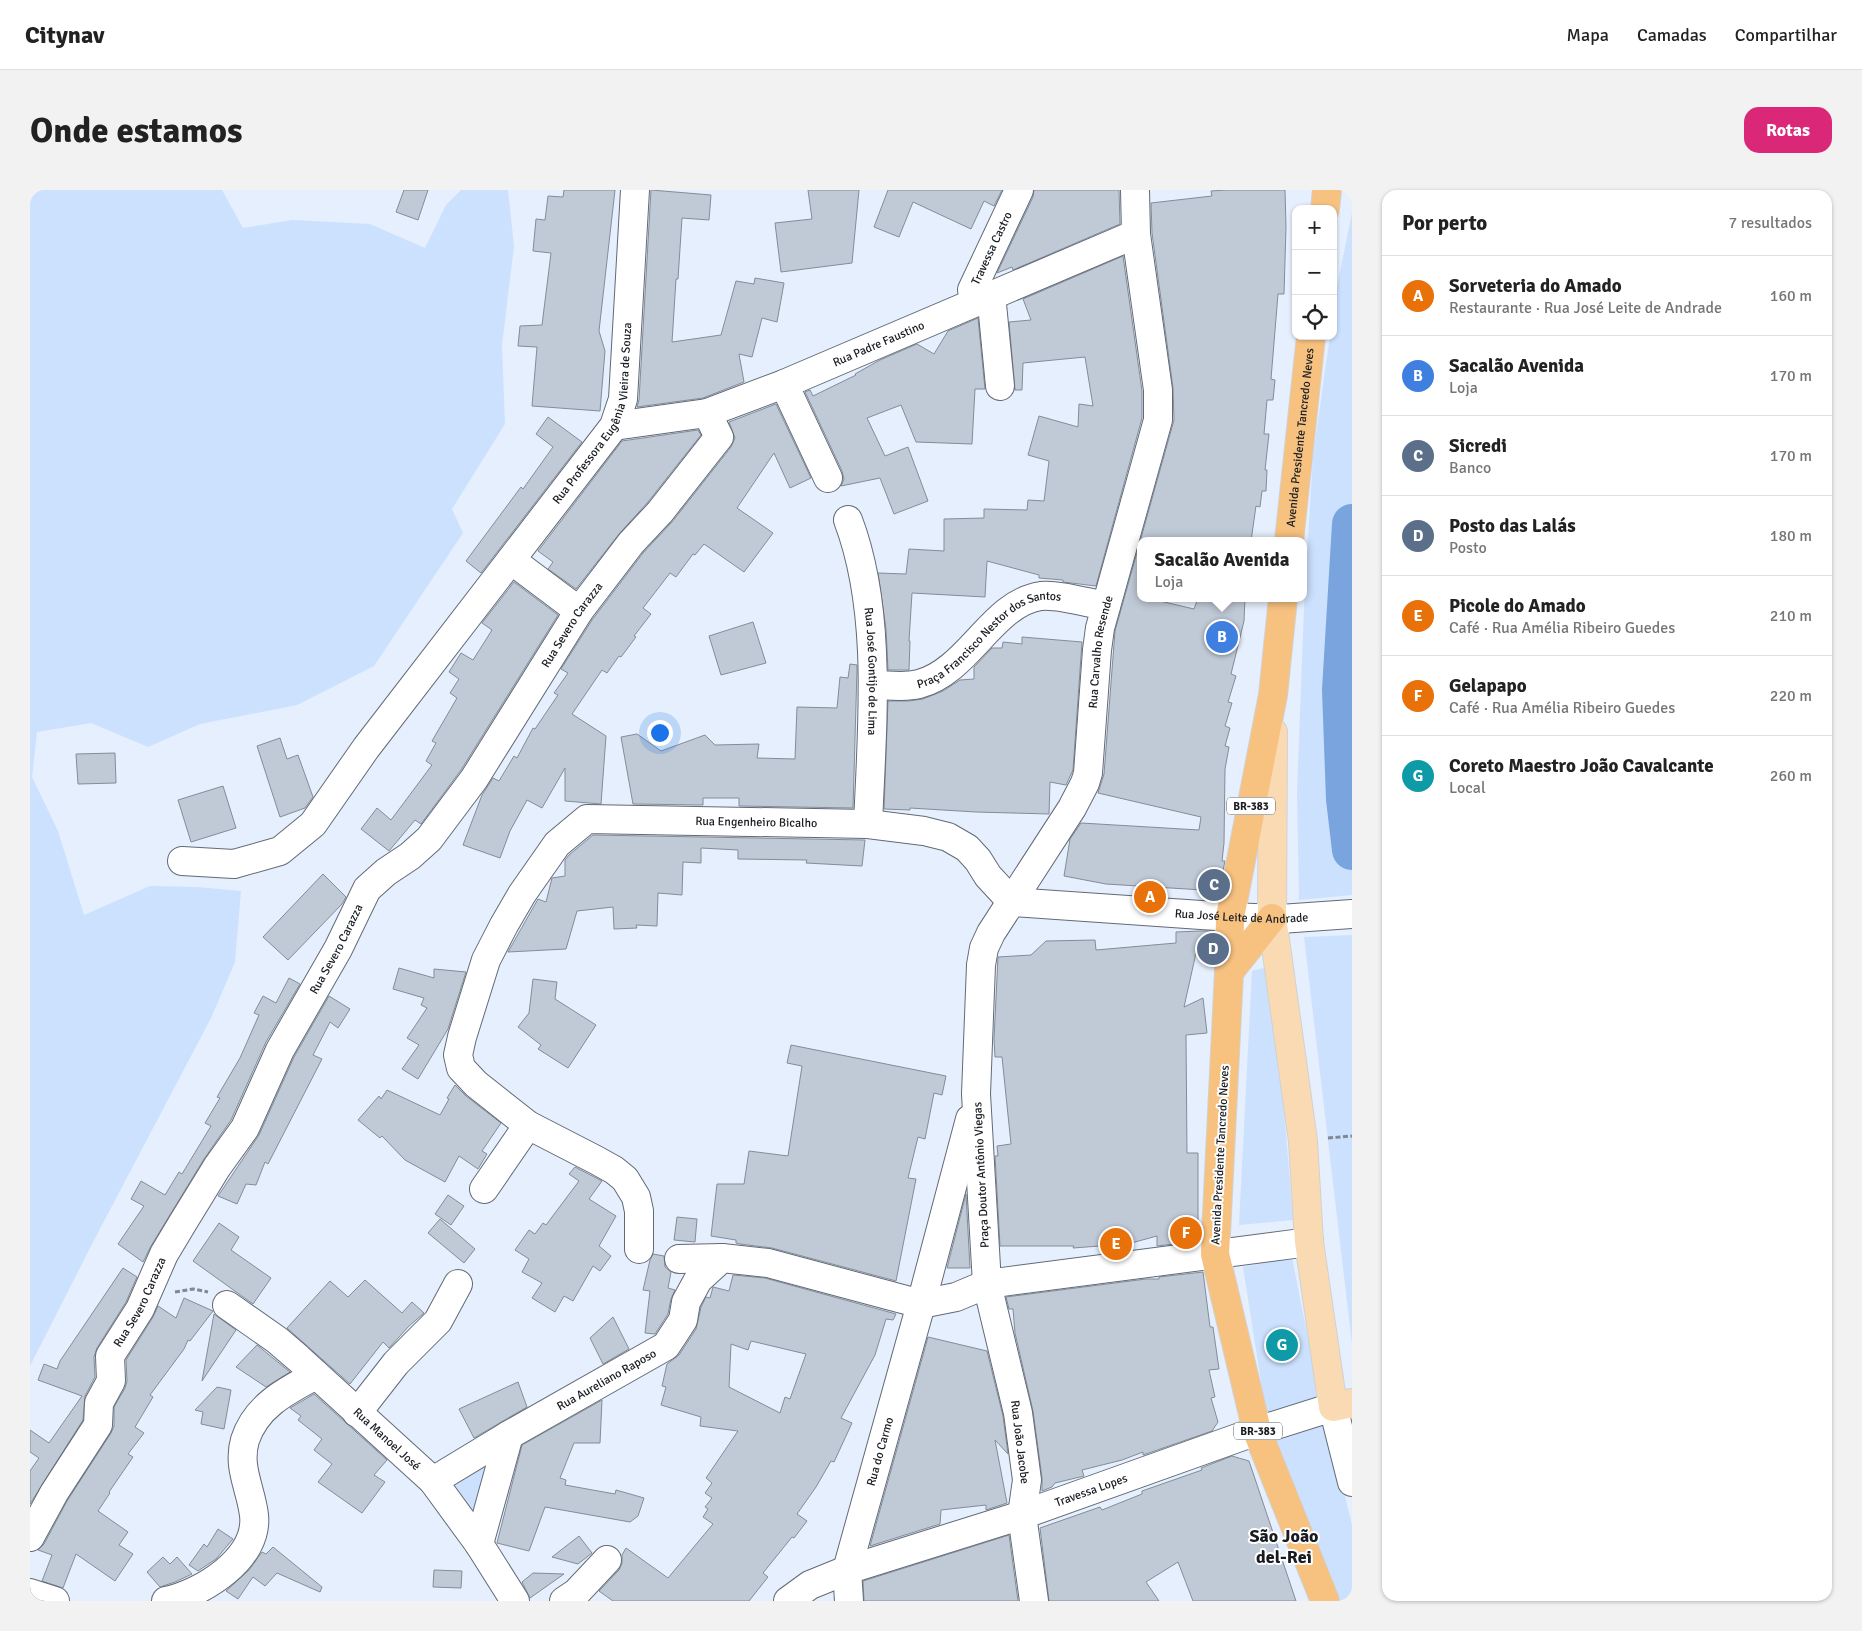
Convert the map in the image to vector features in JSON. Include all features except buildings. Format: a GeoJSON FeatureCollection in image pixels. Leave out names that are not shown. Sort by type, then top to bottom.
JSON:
{"type":"FeatureCollection","features":[{"type":"Feature","properties":{"kind":"highway"},"geometry":{"type":"LineString","coordinates":[[1325,205],[1327,190]]}},
{"type":"Feature","properties":{"kind":"highway","name":"Avenida Presidente Tancredo Neves"},"geometry":{"type":"LineString","coordinates":[[1289,537],[1311,340]]}},
{"type":"Feature","properties":{"kind":"highway","name":"Avenida Presidente Tancredo Neves"},"geometry":{"type":"LineString","coordinates":[[1283,602],[1273,695],[1230,918],[1215,1254],[1257,1430],[1325,1601]]}},
{"type":"Feature","properties":{"kind":"highway"},"geometry":{"type":"LineString","coordinates":[[1228,972],[1245,950],[1276,919]]}},
{"type":"Feature","properties":{"kind":"main road","name":"Avenida Presidente Tancredo Neves"},"geometry":{"type":"LineString","coordinates":[[1273,695],[1276,919],[1303,1142],[1309,1242],[1345,1405]]}},
{"type":"Feature","properties":{"kind":"street","name":"Rua Professora Eugênia Vieira de Souza"},"geometry":{"type":"LineString","coordinates":[[182,861],[234,864],[280,851],[313,824],[366,748],[614,426],[623,399],[635,190]]}},
{"type":"Feature","properties":{"kind":"street","name":"Travessa Castro"},"geometry":{"type":"LineString","coordinates":[[991,294],[972,290],[1019,190]]}},
{"type":"Feature","properties":{"kind":"street","name":"Rua Carvalho Resende"},"geometry":{"type":"LineString","coordinates":[[976,1094],[983,953],[990,933],[1072,808],[1086,778],[1096,680],[1097,650],[1106,606],[1158,420],[1158,390],[1136,234],[1135,190]]}},
{"type":"Feature","properties":{"kind":"street","name":"Rua Padre Faustino"},"geometry":{"type":"LineString","coordinates":[[614,426],[707,413],[784,384],[991,294],[1136,234]]}},
{"type":"Feature","properties":{"kind":"street"},"geometry":{"type":"LineString","coordinates":[[991,294],[1000,386]]}},
{"type":"Feature","properties":{"kind":"street"},"geometry":{"type":"LineString","coordinates":[[784,384],[828,478]]}},
{"type":"Feature","properties":{"kind":"street","name":"Rua Severo Carazza"},"geometry":{"type":"LineString","coordinates":[[30,1536],[54,1493],[98,1425],[99,1403],[111,1381],[110,1356],[148,1292],[164,1254],[217,1167],[245,1128],[280,1050],[338,949],[367,889],[429,839],[474,779],[579,611],[631,543],[660,512],[719,437],[707,413]]}},
{"type":"Feature","properties":{"kind":"street","name":"Rua José Gontijo de Lima"},"geometry":{"type":"LineString","coordinates":[[848,520],[860,559],[867,597],[874,685],[868,824]]}},
{"type":"Feature","properties":{"kind":"street"},"geometry":{"type":"LineString","coordinates":[[511,560],[579,611]]}},
{"type":"Feature","properties":{"kind":"street","name":"Praça Francisco Nestor dos Santos"},"geometry":{"type":"LineString","coordinates":[[874,685],[914,685],[938,676],[954,665],[1014,607],[1034,598],[1051,596],[1106,606]]}},
{"type":"Feature","properties":{"kind":"street","name":"Rua Engenheiro Bicalho"},"geometry":{"type":"LineString","coordinates":[[528,1125],[484,1092],[472,1080],[461,1068],[458,1055],[486,960],[504,925],[522,894],[557,844],[587,819],[868,824],[924,831],[948,837],[960,843],[974,855],[988,876],[1012,902]]}},
{"type":"Feature","properties":{"kind":"street","name":"Rua José Leite de Andrade"},"geometry":{"type":"LineString","coordinates":[[1012,902],[1230,918],[1276,919],[1352,914]]}},
{"type":"Feature","properties":{"kind":"street","name":"Praça Doutor Antônio Viegas"},"geometry":{"type":"LineString","coordinates":[[976,1094],[987,1284]]}},
{"type":"Feature","properties":{"kind":"street","name":"Praça Doutor Antônio Viegas"},"geometry":{"type":"LineString","coordinates":[[921,1304],[976,1094]]}},
{"type":"Feature","properties":{"kind":"street"},"geometry":{"type":"LineString","coordinates":[[484,1190],[528,1125],[614,1170],[625,1179],[636,1197],[639,1211],[639,1249]]}},
{"type":"Feature","properties":{"kind":"street"},"geometry":{"type":"LineString","coordinates":[[679,1259],[722,1258],[768,1263],[921,1304],[956,1297],[987,1284],[1309,1242]]}},
{"type":"Feature","properties":{"kind":"street","name":"Rua Aureliano Raposo"},"geometry":{"type":"LineString","coordinates":[[433,1481],[509,1435],[666,1346],[683,1320],[686,1302],[694,1286],[722,1258]]}},
{"type":"Feature","properties":{"kind":"street"},"geometry":{"type":"LineString","coordinates":[[357,1413],[396,1363],[438,1321],[458,1284]]}},
{"type":"Feature","properties":{"kind":"street","name":"Rua João Jacobe"},"geometry":{"type":"LineString","coordinates":[[987,1284],[1018,1413],[1027,1480],[1022,1515],[1034,1601]]}},
{"type":"Feature","properties":{"kind":"street","name":"Rua do Carmo"},"geometry":{"type":"LineString","coordinates":[[849,1601],[848,1570],[921,1304]]}},
{"type":"Feature","properties":{"kind":"street","name":"Rua Manoel José"},"geometry":{"type":"LineString","coordinates":[[227,1305],[277,1340],[433,1481],[479,1544],[515,1601]]}},
{"type":"Feature","properties":{"kind":"street"},"geometry":{"type":"LineString","coordinates":[[170,1601],[185,1595],[228,1570],[249,1546],[255,1526],[254,1513],[243,1465],[245,1440],[257,1417],[274,1399],[316,1375]]}},
{"type":"Feature","properties":{"kind":"street","name":"Travessa Lopes"},"geometry":{"type":"LineString","coordinates":[[788,1601],[807,1593],[848,1570],[1022,1515],[1257,1430],[1345,1405]]}},
{"type":"Feature","properties":{"kind":"street","name":"Avenida Presidente Tancredo Neves"},"geometry":{"type":"LineString","coordinates":[[1345,1405],[1352,1482]]}},
{"type":"Feature","properties":{"kind":"street"},"geometry":{"type":"LineString","coordinates":[[479,1544],[509,1435]]}},
{"type":"Feature","properties":{"kind":"street"},"geometry":{"type":"LineString","coordinates":[[564,1601],[576,1593],[607,1560]]}},
{"type":"Feature","properties":{"kind":"street"},"geometry":{"type":"LineString","coordinates":[[30,1593],[55,1601]]}},
{"type":"Feature","properties":{"kind":"path"},"geometry":{"type":"LineString","coordinates":[[1320,1139],[1352,1136]]}},
{"type":"Feature","properties":{"kind":"path"},"geometry":{"type":"LineString","coordinates":[[148,1292],[200,1289],[227,1305]]}},
{"type":"Feature","properties":{"kind":"shaded area"},"geometry":{"type":"Polygon","coordinates":[[[30,190],[222,190],[243,228],[292,220],[370,224],[425,248],[446,205],[461,190],[508,190],[514,246],[502,345],[505,424],[452,509],[463,533],[374,666],[297,705],[200,724],[148,747],[91,723],[37,732],[32,777],[58,831],[84,915],[150,886],[197,887],[241,891],[235,962],[211,1018],[30,1366],[30,190]]]}},
{"type":"Feature","properties":{"kind":"shaded area"},"geometry":{"type":"Polygon","coordinates":[[[1352,213],[1352,895],[1299,900],[1297,793],[1304,608],[1304,602],[1307,602],[1307,557],[1313,456],[1329,340],[1337,340],[1337,286],[1352,213]]]}},
{"type":"Feature","properties":{"kind":"shaded area"},"geometry":{"type":"Polygon","coordinates":[[[1352,935],[1352,1344],[1304,937],[1352,935]]]}},
{"type":"Feature","properties":{"kind":"shaded area"},"geometry":{"type":"Polygon","coordinates":[[[1263,968],[1273,973],[1293,1220],[1239,1225],[1252,971],[1263,968]]]}},
{"type":"Feature","properties":{"kind":"shaded area"},"geometry":{"type":"Polygon","coordinates":[[[1292,1258],[1322,1409],[1268,1427],[1243,1267],[1292,1258]]]}},
{"type":"Feature","properties":{"kind":"shaded area"},"geometry":{"type":"Polygon","coordinates":[[[1326,1419],[1352,1525],[1352,1601],[1336,1601],[1271,1436],[1326,1419]]]}},
{"type":"Feature","properties":{"kind":"shaded area"},"geometry":{"type":"Polygon","coordinates":[[[503,1448],[477,1526],[440,1482],[503,1448]]]}},
{"type":"Feature","properties":{"kind":"waterway"},"geometry":{"type":"LineString","coordinates":[[1352,524],[1342,690],[1346,799],[1352,850]]}},
{"type":"Feature","properties":{"kind":"place","name":"Sacalão Avenida"},"geometry":{"type":"Point","coordinates":[1222,637]}},
{"type":"Feature","properties":{"kind":"place","name":"Sicredi"},"geometry":{"type":"Point","coordinates":[1214,885]}},
{"type":"Feature","properties":{"kind":"place","name":"Sorveteria do Amado"},"geometry":{"type":"Point","coordinates":[1150,897]}},
{"type":"Feature","properties":{"kind":"place","name":"Posto das Lalás"},"geometry":{"type":"Point","coordinates":[1213,949]}},
{"type":"Feature","properties":{"kind":"place","name":"Gelapapo"},"geometry":{"type":"Point","coordinates":[1186,1233]}},
{"type":"Feature","properties":{"kind":"place","name":"Picole do Amado"},"geometry":{"type":"Point","coordinates":[1116,1244]}},
{"type":"Feature","properties":{"kind":"place","name":"Coreto Maestro João Cavalcante"},"geometry":{"type":"Point","coordinates":[1282,1345]}},
{"type":"Feature","properties":{"kind":"district","name":"São João del-Rei"},"geometry":{"type":"Point","coordinates":[1284,1546]}}]}
